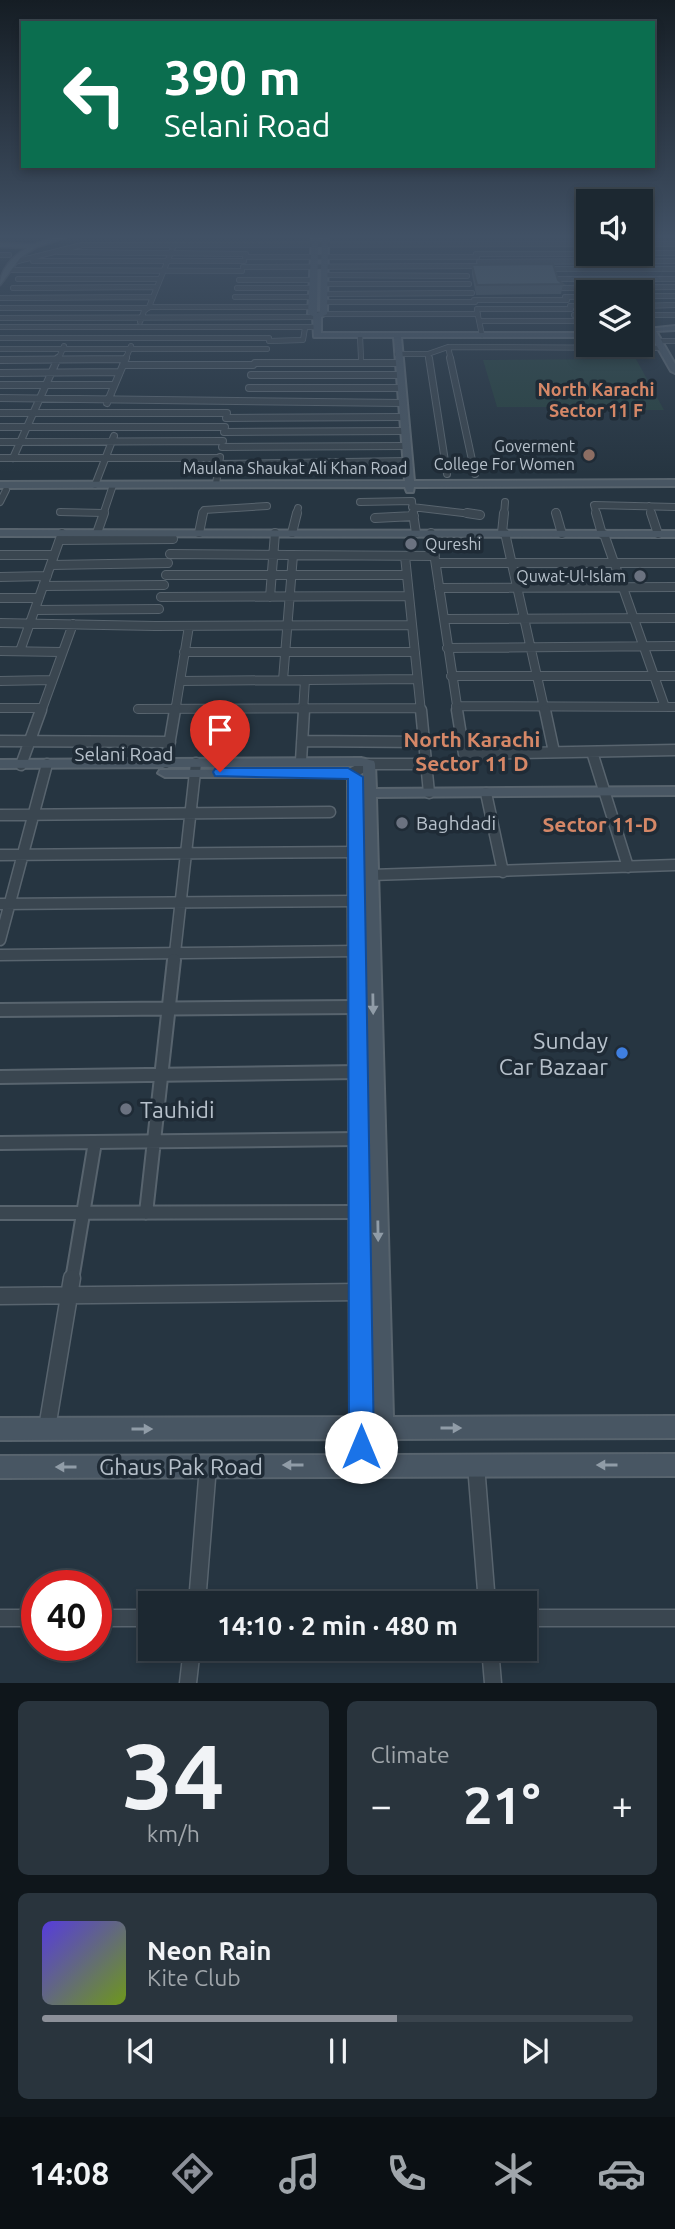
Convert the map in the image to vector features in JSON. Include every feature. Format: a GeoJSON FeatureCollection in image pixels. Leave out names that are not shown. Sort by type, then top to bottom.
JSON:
{"type":"FeatureCollection","features":[{"type":"Feature","properties":{"kind":"street"},"geometry":{"type":"LineString","coordinates":[[0,318],[263,316]]}},
{"type":"Feature","properties":{"kind":"street"},"geometry":{"type":"LineString","coordinates":[[316,316],[316,334],[319,335],[576,332]]}},
{"type":"Feature","properties":{"kind":"street"},"geometry":{"type":"LineString","coordinates":[[478,316],[482,335]]}},
{"type":"Feature","properties":{"kind":"street"},"geometry":{"type":"LineString","coordinates":[[479,321],[518,316]]}},
{"type":"Feature","properties":{"kind":"street"},"geometry":{"type":"LineString","coordinates":[[54,327],[59,317]]}},
{"type":"Feature","properties":{"kind":"street"},"geometry":{"type":"LineString","coordinates":[[13,458],[79,317]]}},
{"type":"Feature","properties":{"kind":"street"},"geometry":{"type":"LineString","coordinates":[[100,427],[142,317]]}},
{"type":"Feature","properties":{"kind":"street"},"geometry":{"type":"LineString","coordinates":[[200,349],[209,317]]}},
{"type":"Feature","properties":{"kind":"street"},"geometry":{"type":"LineString","coordinates":[[229,327],[232,317]]}},
{"type":"Feature","properties":{"kind":"street"},"geometry":{"type":"LineString","coordinates":[[0,327],[316,327]]}},
{"type":"Feature","properties":{"kind":"street"},"geometry":{"type":"LineString","coordinates":[[246,401],[255,362],[266,351],[270,328]]}},
{"type":"Feature","properties":{"kind":"street"},"geometry":{"type":"LineString","coordinates":[[0,338],[303,340],[305,328]]}},
{"type":"Feature","properties":{"kind":"street"},"geometry":{"type":"LineString","coordinates":[[657,341],[675,328]]}},
{"type":"Feature","properties":{"kind":"street"},"geometry":{"type":"LineString","coordinates":[[653,334],[674,368]]}},
{"type":"Feature","properties":{"kind":"street"},"geometry":{"type":"LineString","coordinates":[[360,335],[361,359]]}},
{"type":"Feature","properties":{"kind":"street"},"geometry":{"type":"LineString","coordinates":[[397,335],[402,417],[416,533]]}},
{"type":"Feature","properties":{"kind":"street"},"geometry":{"type":"LineString","coordinates":[[500,335],[503,347]]}},
{"type":"Feature","properties":{"kind":"street"},"geometry":{"type":"LineString","coordinates":[[653,338],[675,354]]}},
{"type":"Feature","properties":{"kind":"street"},"geometry":{"type":"LineString","coordinates":[[653,339],[657,341]]}},
{"type":"Feature","properties":{"kind":"street"},"geometry":{"type":"LineString","coordinates":[[0,351],[333,363],[398,359],[428,354],[448,347],[675,341]]}},
{"type":"Feature","properties":{"kind":"street"},"geometry":{"type":"LineString","coordinates":[[448,347],[475,474]]}},
{"type":"Feature","properties":{"kind":"street"},"geometry":{"type":"LineString","coordinates":[[126,357],[200,349],[266,351]]}},
{"type":"Feature","properties":{"kind":"street"},"geometry":{"type":"LineString","coordinates":[[0,359],[60,354],[126,357],[266,351]]}},
{"type":"Feature","properties":{"kind":"street"},"geometry":{"type":"LineString","coordinates":[[428,354],[447,474]]}},
{"type":"Feature","properties":{"kind":"street"},"geometry":{"type":"LineString","coordinates":[[255,362],[398,359]]}},
{"type":"Feature","properties":{"kind":"street"},"geometry":{"type":"LineString","coordinates":[[331,375],[333,363]]}},
{"type":"Feature","properties":{"kind":"street"},"geometry":{"type":"LineString","coordinates":[[0,373],[120,372]]}},
{"type":"Feature","properties":{"kind":"street"},"geometry":{"type":"LineString","coordinates":[[251,375],[399,375]]}},
{"type":"Feature","properties":{"kind":"street"},"geometry":{"type":"LineString","coordinates":[[317,418],[318,375]]}},
{"type":"Feature","properties":{"kind":"street"},"geometry":{"type":"LineString","coordinates":[[0,385],[114,385]]}},
{"type":"Feature","properties":{"kind":"street"},"geometry":{"type":"LineString","coordinates":[[249,388],[400,388]]}},
{"type":"Feature","properties":{"kind":"street"},"geometry":{"type":"LineString","coordinates":[[0,398],[401,402]]}},
{"type":"Feature","properties":{"kind":"street"},"geometry":{"type":"LineString","coordinates":[[216,484],[229,402]]}},
{"type":"Feature","properties":{"kind":"street"},"geometry":{"type":"LineString","coordinates":[[0,413],[402,417]]}},
{"type":"Feature","properties":{"kind":"street"},"geometry":{"type":"LineString","coordinates":[[95,485],[123,413]]}},
{"type":"Feature","properties":{"kind":"street"},"geometry":{"type":"LineString","coordinates":[[300,418],[300,463]]}},
{"type":"Feature","properties":{"kind":"street"},"geometry":{"type":"LineString","coordinates":[[404,431],[3,427],[0,440],[198,441],[300,447],[405,446]]}},
{"type":"Feature","properties":{"kind":"street"},"geometry":{"type":"LineString","coordinates":[[196,458],[201,427]]}},
{"type":"Feature","properties":{"kind":"street"},"geometry":{"type":"LineString","coordinates":[[0,458],[196,458],[300,463],[407,461]]}},
{"type":"Feature","properties":{"kind":"street","name":"Maulana Shaukat Ali Khan Road"},"geometry":{"type":"LineString","coordinates":[[2,488],[216,484],[411,495],[675,483]]}},
{"type":"Feature","properties":{"kind":"street","name":"Maulana Shaukat Ali Khan Road"},"geometry":{"type":"LineString","coordinates":[[2,488],[95,485],[411,495],[675,489]]}},
{"type":"Feature","properties":{"kind":"street"},"geometry":{"type":"LineString","coordinates":[[97,533],[112,487]]}},
{"type":"Feature","properties":{"kind":"street"},"geometry":{"type":"LineString","coordinates":[[0,502],[2,488]]}},
{"type":"Feature","properties":{"kind":"street"},"geometry":{"type":"LineString","coordinates":[[360,502],[411,495],[480,515]]}},
{"type":"Feature","properties":{"kind":"street"},"geometry":{"type":"LineString","coordinates":[[505,502],[503,533],[554,752]]}},
{"type":"Feature","properties":{"kind":"street"},"geometry":{"type":"LineString","coordinates":[[456,706],[670,707],[655,676],[593,505],[675,507]]}},
{"type":"Feature","properties":{"kind":"street"},"geometry":{"type":"LineString","coordinates":[[200,533],[204,510],[267,506]]}},
{"type":"Feature","properties":{"kind":"street"},"geometry":{"type":"LineString","coordinates":[[649,506],[659,534]]}},
{"type":"Feature","properties":{"kind":"street"},"geometry":{"type":"LineString","coordinates":[[292,533],[298,508]]}},
{"type":"Feature","properties":{"kind":"street"},"geometry":{"type":"LineString","coordinates":[[60,512],[103,513]]}},
{"type":"Feature","properties":{"kind":"street"},"geometry":{"type":"LineString","coordinates":[[556,512],[562,534]]}},
{"type":"Feature","properties":{"kind":"street"},"geometry":{"type":"LineString","coordinates":[[375,518],[414,516]]}},
{"type":"Feature","properties":{"kind":"street"},"geometry":{"type":"LineString","coordinates":[[0,533],[61,536],[173,536],[200,533],[675,534]]}},
{"type":"Feature","properties":{"kind":"street"},"geometry":{"type":"LineString","coordinates":[[61,536],[97,533],[173,536]]}},
{"type":"Feature","properties":{"kind":"street"},"geometry":{"type":"LineString","coordinates":[[270,597],[275,533]]}},
{"type":"Feature","properties":{"kind":"street"},"geometry":{"type":"LineString","coordinates":[[432,533],[464,754],[675,750]]}},
{"type":"Feature","properties":{"kind":"street"},"geometry":{"type":"LineString","coordinates":[[20,651],[61,536]]}},
{"type":"Feature","properties":{"kind":"street"},"geometry":{"type":"LineString","coordinates":[[155,626],[173,536]]}},
{"type":"Feature","properties":{"kind":"street"},"geometry":{"type":"LineString","coordinates":[[170,554],[405,556],[511,564],[675,563]]}},
{"type":"Feature","properties":{"kind":"street"},"geometry":{"type":"LineString","coordinates":[[0,555],[54,555]]}},
{"type":"Feature","properties":{"kind":"street"},"geometry":{"type":"LineString","coordinates":[[283,680],[293,555]]}},
{"type":"Feature","properties":{"kind":"street"},"geometry":{"type":"LineString","coordinates":[[405,556],[429,793]]}},
{"type":"Feature","properties":{"kind":"street"},"geometry":{"type":"LineString","coordinates":[[51,565],[168,563]]}},
{"type":"Feature","properties":{"kind":"street"},"geometry":{"type":"LineString","coordinates":[[166,576],[407,575]]}},
{"type":"Feature","properties":{"kind":"street"},"geometry":{"type":"LineString","coordinates":[[0,577],[47,576]]}},
{"type":"Feature","properties":{"kind":"street"},"geometry":{"type":"LineString","coordinates":[[43,586],[164,585]]}},
{"type":"Feature","properties":{"kind":"street"},"geometry":{"type":"LineString","coordinates":[[439,587],[675,587]]}},
{"type":"Feature","properties":{"kind":"street"},"geometry":{"type":"LineString","coordinates":[[161,597],[409,596]]}},
{"type":"Feature","properties":{"kind":"street"},"geometry":{"type":"LineString","coordinates":[[0,598],[39,598]]}},
{"type":"Feature","properties":{"kind":"street"},"geometry":{"type":"LineString","coordinates":[[35,610],[159,609]]}},
{"type":"Feature","properties":{"kind":"street"},"geometry":{"type":"LineString","coordinates":[[443,619],[675,618]]}},
{"type":"Feature","properties":{"kind":"street"},"geometry":{"type":"LineString","coordinates":[[0,623],[155,626],[412,625]]}},
{"type":"Feature","properties":{"kind":"street"},"geometry":{"type":"LineString","coordinates":[[21,765],[73,624]]}},
{"type":"Feature","properties":{"kind":"street"},"geometry":{"type":"LineString","coordinates":[[166,763],[189,626]]}},
{"type":"Feature","properties":{"kind":"street"},"geometry":{"type":"LineString","coordinates":[[447,648],[675,646]]}},
{"type":"Feature","properties":{"kind":"street"},"geometry":{"type":"LineString","coordinates":[[0,651],[61,652]]}},
{"type":"Feature","properties":{"kind":"street"},"geometry":{"type":"LineString","coordinates":[[184,652],[415,652]]}},
{"type":"Feature","properties":{"kind":"street"},"geometry":{"type":"LineString","coordinates":[[451,676],[675,676]]}},
{"type":"Feature","properties":{"kind":"street"},"geometry":{"type":"LineString","coordinates":[[180,681],[417,678]]}},
{"type":"Feature","properties":{"kind":"street"},"geometry":{"type":"LineString","coordinates":[[0,681],[51,680]]}},
{"type":"Feature","properties":{"kind":"street"},"geometry":{"type":"LineString","coordinates":[[301,761],[304,680]]}},
{"type":"Feature","properties":{"kind":"street"},"geometry":{"type":"LineString","coordinates":[[0,708],[41,708]]}},
{"type":"Feature","properties":{"kind":"street"},"geometry":{"type":"LineString","coordinates":[[138,709],[420,708]]}},
{"type":"Feature","properties":{"kind":"street"},"geometry":{"type":"LineString","coordinates":[[0,741],[170,742]]}},
{"type":"Feature","properties":{"kind":"street"},"geometry":{"type":"LineString","coordinates":[[302,741],[424,742]]}},
{"type":"Feature","properties":{"kind":"street"},"geometry":{"type":"LineString","coordinates":[[592,752],[628,867]]}},
{"type":"Feature","properties":{"kind":"street","name":"Selani Road"},"geometry":{"type":"LineString","coordinates":[[0,764],[46,769],[196,767],[301,761],[369,764]]}},
{"type":"Feature","properties":{"kind":"street","name":"Selani Road"},"geometry":{"type":"LineString","coordinates":[[0,773],[166,763],[196,767],[352,773]]}},
{"type":"Feature","properties":{"kind":"street"},"geometry":{"type":"LineString","coordinates":[[372,1465],[371,875],[362,794],[352,773],[369,764],[425,764]]}},
{"type":"Feature","properties":{"kind":"street"},"geometry":{"type":"LineString","coordinates":[[369,764],[362,794],[356,852],[356,901],[360,1292],[372,1428]]}},
{"type":"Feature","properties":{"kind":"street"},"geometry":{"type":"LineString","coordinates":[[146,1213],[196,767]]}},
{"type":"Feature","properties":{"kind":"street"},"geometry":{"type":"LineString","coordinates":[[0,940],[5,904],[23,855],[46,769]]}},
{"type":"Feature","properties":{"kind":"street"},"geometry":{"type":"LineString","coordinates":[[362,794],[675,791]]}},
{"type":"Feature","properties":{"kind":"street"},"geometry":{"type":"LineString","coordinates":[[486,793],[503,872]]}},
{"type":"Feature","properties":{"kind":"street"},"geometry":{"type":"LineString","coordinates":[[0,816],[330,812]]}},
{"type":"Feature","properties":{"kind":"street"},"geometry":{"type":"LineString","coordinates":[[0,855],[356,852]]}},
{"type":"Feature","properties":{"kind":"street"},"geometry":{"type":"LineString","coordinates":[[371,875],[675,865]]}},
{"type":"Feature","properties":{"kind":"street"},"geometry":{"type":"LineString","coordinates":[[5,904],[356,901]]}},
{"type":"Feature","properties":{"kind":"street"},"geometry":{"type":"LineString","coordinates":[[0,955],[357,951]]}},
{"type":"Feature","properties":{"kind":"street"},"geometry":{"type":"LineString","coordinates":[[0,1010],[357,1007]]}},
{"type":"Feature","properties":{"kind":"street"},"geometry":{"type":"LineString","coordinates":[[0,1076],[358,1072]]}},
{"type":"Feature","properties":{"kind":"street"},"geometry":{"type":"LineString","coordinates":[[0,1143],[358,1139]]}},
{"type":"Feature","properties":{"kind":"street"},"geometry":{"type":"LineString","coordinates":[[47,1429],[95,1142]]}},
{"type":"Feature","properties":{"kind":"street"},"geometry":{"type":"LineString","coordinates":[[0,1213],[359,1212]]}},
{"type":"Feature","properties":{"kind":"street"},"geometry":{"type":"LineString","coordinates":[[0,1296],[360,1292]]}},
{"type":"Feature","properties":{"kind":"street"},"geometry":{"type":"LineString","coordinates":[[0,1429],[675,1427]]}},
{"type":"Feature","properties":{"kind":"street"},"geometry":{"type":"LineString","coordinates":[[476,1465],[486,1591]]}},
{"type":"Feature","properties":{"kind":"street","name":"Ghaus Pak Road"},"geometry":{"type":"LineString","coordinates":[[0,1468],[675,1465]]}},
{"type":"Feature","properties":{"kind":"street"},"geometry":{"type":"LineString","coordinates":[[198,1591],[208,1466]]}},
{"type":"Feature","properties":{"kind":"street"},"geometry":{"type":"LineString","coordinates":[[0,1618],[21,1618]]}},
{"type":"Feature","properties":{"kind":"street"},"geometry":{"type":"LineString","coordinates":[[112,1618],[138,1618]]}},
{"type":"Feature","properties":{"kind":"street"},"geometry":{"type":"LineString","coordinates":[[537,1618],[675,1618]]}},
{"type":"Feature","properties":{"kind":"street"},"geometry":{"type":"LineString","coordinates":[[188,1683],[191,1661]]}},
{"type":"Feature","properties":{"kind":"street"},"geometry":{"type":"LineString","coordinates":[[491,1661],[493,1683]]}},
{"type":"Feature","properties":{"kind":"green space"},"geometry":{"type":"Polygon","coordinates":[[[636,359],[664,410],[497,407],[483,360],[636,359]]]}},
{"type":"Feature","properties":{"kind":"place","name":"Goverment College For Women"},"geometry":{"type":"Point","coordinates":[589,455]}},
{"type":"Feature","properties":{"kind":"place","name":"Qureshi"},"geometry":{"type":"Point","coordinates":[411,544]}},
{"type":"Feature","properties":{"kind":"place","name":"Quwat-Ul-Islam"},"geometry":{"type":"Point","coordinates":[640,576]}},
{"type":"Feature","properties":{"kind":"place","name":"Baghdadi"},"geometry":{"type":"Point","coordinates":[402,823]}},
{"type":"Feature","properties":{"kind":"place","name":"Sunday Car Bazaar"},"geometry":{"type":"Point","coordinates":[622,1053]}},
{"type":"Feature","properties":{"kind":"place","name":"Tauhidi"},"geometry":{"type":"Point","coordinates":[126,1109]}},
{"type":"Feature","properties":{"kind":"district","name":"North Karachi Sector 11 F"},"geometry":{"type":"Point","coordinates":[596,399]}},
{"type":"Feature","properties":{"kind":"district","name":"North Karachi Sector 11 D"},"geometry":{"type":"Point","coordinates":[472,751]}},
{"type":"Feature","properties":{"kind":"district","name":"Sector 11-D"},"geometry":{"type":"Point","coordinates":[600,824]}},
{"type":"Feature","properties":{"kind":"route"},"geometry":{"type":"LineString","coordinates":[[220,772],[352,773],[355,777],[361,1447]]}}]}
